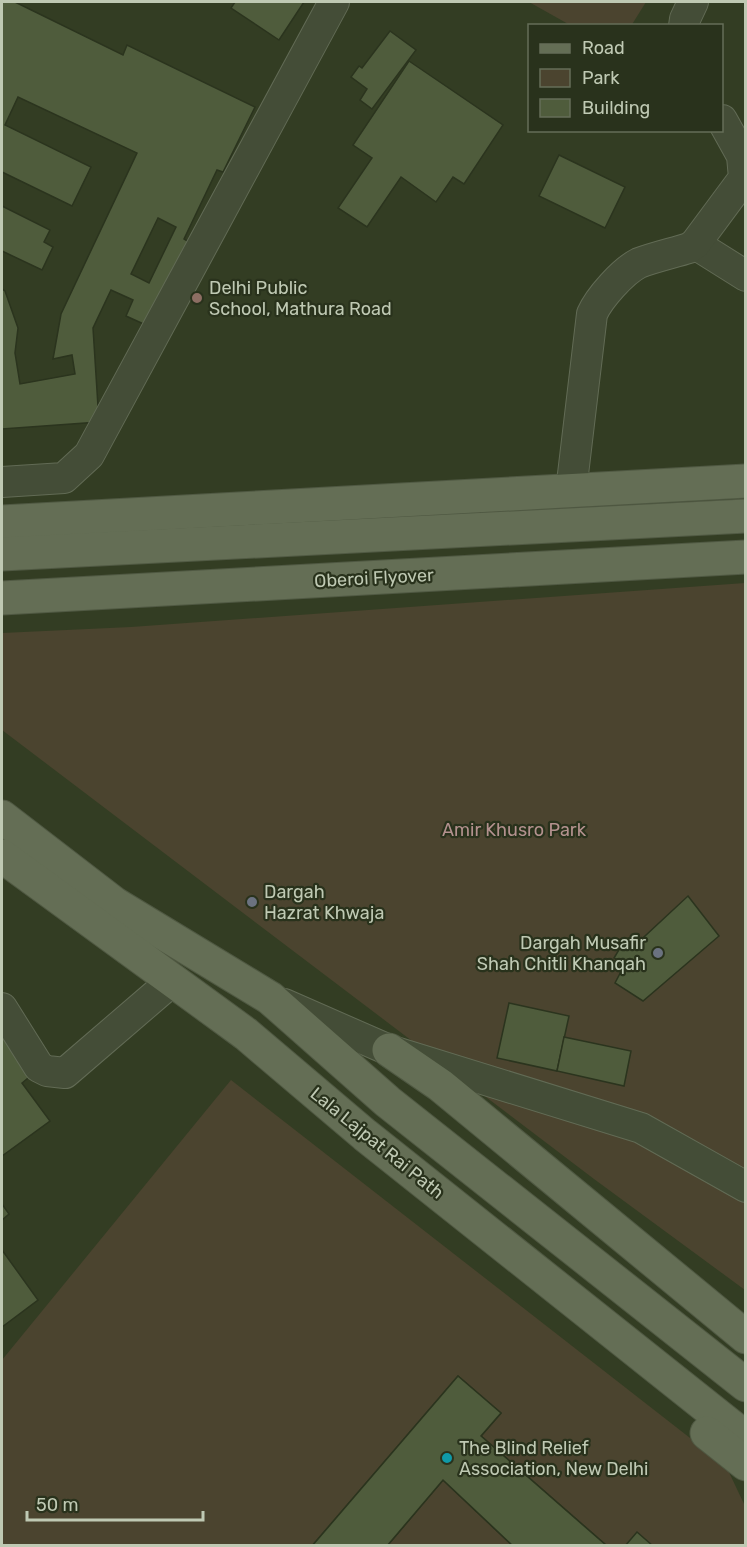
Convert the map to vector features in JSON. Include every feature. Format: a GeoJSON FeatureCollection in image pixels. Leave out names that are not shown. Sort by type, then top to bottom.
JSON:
{"type":"FeatureCollection","features":[{"type":"Feature","properties":{"kind":"main road"},"geometry":{"type":"LineString","coordinates":[[2,522],[746,481]]}},
{"type":"Feature","properties":{"kind":"main road"},"geometry":{"type":"LineString","coordinates":[[2,554],[746,516]]}},
{"type":"Feature","properties":{"kind":"main road","name":"Oberoi Flyover"},"geometry":{"type":"LineString","coordinates":[[2,597],[746,557]]}},
{"type":"Feature","properties":{"kind":"main road"},"geometry":{"type":"LineString","coordinates":[[2,817],[116,904],[270,998],[388,1102],[746,1385]]}},
{"type":"Feature","properties":{"kind":"main road","name":"Lala Lajpat Rai Path"},"geometry":{"type":"LineString","coordinates":[[2,856],[246,1034],[365,1136],[746,1438]]}},
{"type":"Feature","properties":{"kind":"main road"},"geometry":{"type":"LineString","coordinates":[[246,1034],[340,1132],[746,1464]]}},
{"type":"Feature","properties":{"kind":"main road"},"geometry":{"type":"LineString","coordinates":[[389,1050],[440,1085],[746,1337]]}},
{"type":"Feature","properties":{"kind":"street"},"geometry":{"type":"LineString","coordinates":[[2,482],[64,478],[89,455],[334,2]]}},
{"type":"Feature","properties":{"kind":"street"},"geometry":{"type":"LineString","coordinates":[[684,24],[693,2]]}},
{"type":"Feature","properties":{"kind":"street"},"geometry":{"type":"LineString","coordinates":[[571,491],[592,314],[597,302],[632,267],[695,244],[744,178],[742,156],[723,122]]}},
{"type":"Feature","properties":{"kind":"street"},"geometry":{"type":"LineString","coordinates":[[695,244],[746,276]]}},
{"type":"Feature","properties":{"kind":"street"},"geometry":{"type":"LineString","coordinates":[[2,1008],[39,1066],[56,1074],[65,1073],[172,981]]}},
{"type":"Feature","properties":{"kind":"street"},"geometry":{"type":"LineString","coordinates":[[270,998],[389,1050],[641,1128],[746,1187]]}},
{"type":"Feature","properties":{"kind":"green space"},"geometry":{"type":"Polygon","coordinates":[[[529,2],[646,2],[632,24],[568,24],[529,2]]]}},
{"type":"Feature","properties":{"kind":"green space","name":"Amir Khusro Park"},"geometry":{"type":"Polygon","coordinates":[[[745,583],[745,1290],[594,1179],[2,730],[2,633],[131,627],[745,583]]]}},
{"type":"Feature","properties":{"kind":"green space"},"geometry":{"type":"Polygon","coordinates":[[[231,1080],[726,1466],[745,1506],[745,1545],[2,1546],[2,1360],[231,1080]]]}},
{"type":"Feature","properties":{"kind":"building"},"geometry":{"type":"Polygon","coordinates":[[[2,2],[15,2],[123,55],[127,45],[255,107],[223,172],[217,170],[184,239],[189,242],[148,326],[126,316],[133,300],[111,290],[93,328],[99,422],[2,429],[2,289],[5,291],[18,328],[15,353],[20,384],[75,374],[72,355],[53,359],[61,314],[137,153],[18,97],[5,125],[91,167],[72,206],[2,172],[2,2]],[[158,218],[131,274],[149,283],[176,227],[158,218]]]}},
{"type":"Feature","properties":{"kind":"building"},"geometry":{"type":"Polygon","coordinates":[[[235,2],[304,2],[279,40],[231,8],[235,2]]]}},
{"type":"Feature","properties":{"kind":"building"},"geometry":{"type":"Polygon","coordinates":[[[390,31],[416,50],[372,109],[360,100],[367,89],[351,77],[359,66],[362,68],[390,31]]]}},
{"type":"Feature","properties":{"kind":"building"},"geometry":{"type":"Polygon","coordinates":[[[409,61],[503,125],[464,184],[453,177],[436,202],[401,177],[367,227],[338,208],[372,158],[353,145],[409,61]]]}},
{"type":"Feature","properties":{"kind":"building"},"geometry":{"type":"Polygon","coordinates":[[[559,155],[625,187],[605,228],[539,196],[559,155]]]}},
{"type":"Feature","properties":{"kind":"building"},"geometry":{"type":"Polygon","coordinates":[[[2,206],[50,230],[44,242],[53,247],[42,270],[2,251],[2,206]]]}},
{"type":"Feature","properties":{"kind":"building","name":"Dargah Musafir Shah Chitli Khanqah"},"geometry":{"type":"Polygon","coordinates":[[[688,896],[719,936],[643,1001],[615,983],[625,964],[614,958],[623,943],[632,948],[688,896]]]}},
{"type":"Feature","properties":{"kind":"building"},"geometry":{"type":"Polygon","coordinates":[[[509,1003],[569,1016],[557,1071],[497,1058],[509,1003]]]}},
{"type":"Feature","properties":{"kind":"building"},"geometry":{"type":"Polygon","coordinates":[[[2,1028],[34,1073],[22,1083],[50,1121],[2,1156],[2,1028]]]}},
{"type":"Feature","properties":{"kind":"building"},"geometry":{"type":"Polygon","coordinates":[[[564,1037],[631,1051],[624,1086],[557,1071],[564,1037]]]}},
{"type":"Feature","properties":{"kind":"building"},"geometry":{"type":"Polygon","coordinates":[[[2,1204],[9,1214],[2,1220],[2,1204]]]}},
{"type":"Feature","properties":{"kind":"building"},"geometry":{"type":"Polygon","coordinates":[[[2,1250],[38,1300],[2,1327],[2,1250]]]}},
{"type":"Feature","properties":{"kind":"building","name":"The Blind Relief Association, New Delhi"},"geometry":{"type":"Polygon","coordinates":[[[458,1376],[501,1413],[481,1436],[607,1546],[513,1546],[443,1480],[387,1546],[312,1546],[458,1376]]]}},
{"type":"Feature","properties":{"kind":"building","name":"The Blind Relief Association, New Delhi"},"geometry":{"type":"Polygon","coordinates":[[[458,1376],[501,1413],[481,1436],[607,1546],[513,1546],[443,1480],[387,1546],[312,1546],[458,1376]]]}},
{"type":"Feature","properties":{"kind":"building"},"geometry":{"type":"Polygon","coordinates":[[[637,1532],[653,1546],[625,1546],[637,1532]]]}},
{"type":"Feature","properties":{"kind":"place","name":"Delhi Public School, Mathura Road"},"geometry":{"type":"Point","coordinates":[197,298]}},
{"type":"Feature","properties":{"kind":"place","name":"Dargah Hazrat Khwaja"},"geometry":{"type":"Point","coordinates":[252,902]}},
{"type":"Feature","properties":{"kind":"place","name":"Dargah Musafir Shah Chitli Khanqah"},"geometry":{"type":"Point","coordinates":[658,953]}},
{"type":"Feature","properties":{"kind":"place","name":"The Blind Relief Association, New Delhi"},"geometry":{"type":"Point","coordinates":[447,1458]}}]}
